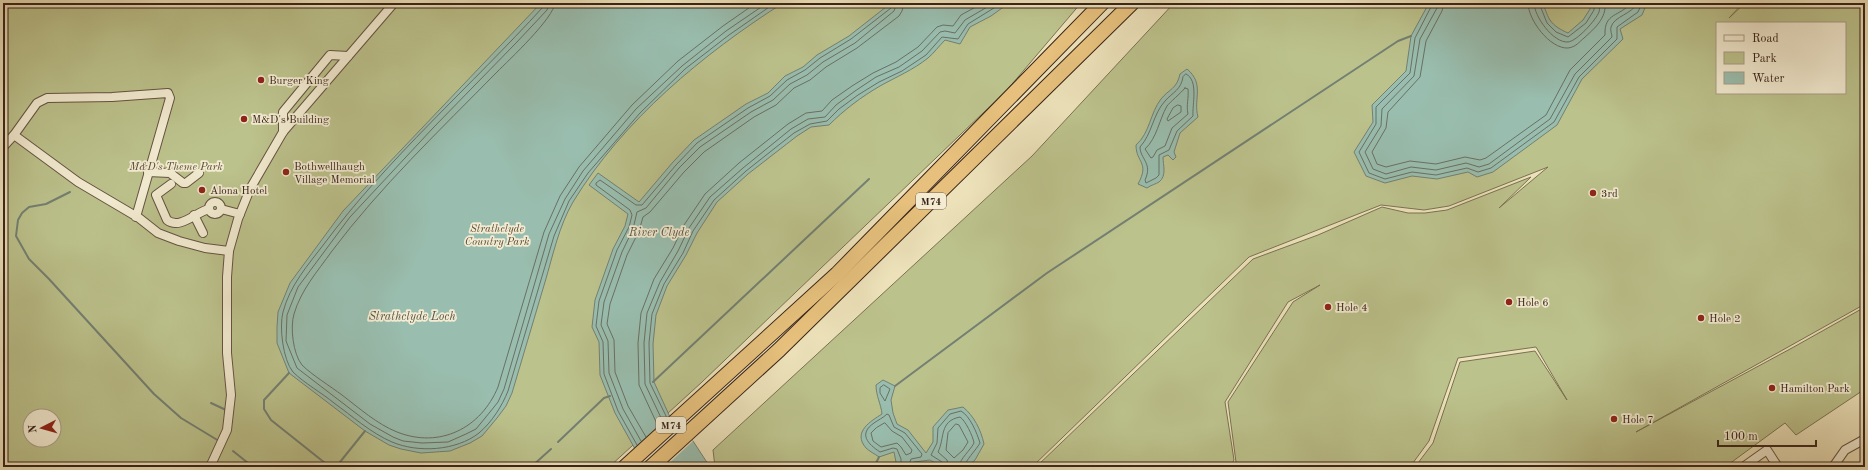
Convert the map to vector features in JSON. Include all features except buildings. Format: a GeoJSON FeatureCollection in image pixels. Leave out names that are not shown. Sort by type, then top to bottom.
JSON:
{"type":"FeatureCollection","features":[{"type":"Feature","properties":{"kind":"highway","name":"M74"},"geometry":{"type":"LineString","coordinates":[[625,467],[837,274],[1102,3]]}},
{"type":"Feature","properties":{"kind":"highway","name":"M74"},"geometry":{"type":"LineString","coordinates":[[651,467],[779,350],[1132,3]]}},
{"type":"Feature","properties":{"kind":"street"},"geometry":{"type":"LineString","coordinates":[[212,466],[227,430],[231,395],[227,353],[227,277],[229,251],[240,214],[250,189],[283,132],[394,3]]}},
{"type":"Feature","properties":{"kind":"street"},"geometry":{"type":"LineString","coordinates":[[283,132],[283,112],[330,55],[348,56]]}},
{"type":"Feature","properties":{"kind":"street"},"geometry":{"type":"LineString","coordinates":[[3,147],[14,135],[37,103],[47,98],[112,97],[168,93],[170,98],[136,217]]}},
{"type":"Feature","properties":{"kind":"street"},"geometry":{"type":"LineString","coordinates":[[14,135],[78,182],[136,217],[158,233],[179,241],[205,248],[229,251]]}},
{"type":"Feature","properties":{"kind":"street"},"geometry":{"type":"LineString","coordinates":[[148,172],[170,174],[182,184],[186,183],[199,173]]}},
{"type":"Feature","properties":{"kind":"street"},"geometry":{"type":"LineString","coordinates":[[171,184],[156,195],[167,220],[174,224],[209,209],[210,205],[215,202],[220,205],[221,209],[240,214]]}},
{"type":"Feature","properties":{"kind":"street"},"geometry":{"type":"LineString","coordinates":[[194,215],[204,233]]}},
{"type":"Feature","properties":{"kind":"street"},"geometry":{"type":"LineString","coordinates":[[1833,467],[1845,450],[1865,439]]}},
{"type":"Feature","properties":{"kind":"street"},"geometry":{"type":"LineString","coordinates":[[1743,467],[1767,450],[1778,467]]}},
{"type":"Feature","properties":{"kind":"green space","name":"Strathclyde Country Park"},"geometry":{"type":"Polygon","coordinates":[[[3,3],[1081,3],[1007,90],[702,382],[609,467],[3,467],[3,3]]]}},
{"type":"Feature","properties":{"kind":"green space"},"geometry":{"type":"Polygon","coordinates":[[[1174,3],[1743,3],[1729,18],[1745,3],[1865,3],[1865,304],[1636,432],[1865,307],[1865,389],[1796,435],[1785,423],[1725,467],[1415,467],[1433,443],[1460,362],[1535,351],[1567,400],[1536,347],[1458,358],[1429,441],[1410,467],[1232,467],[1236,462],[1228,402],[1293,302],[1320,285],[1288,302],[1225,402],[1234,460],[1230,467],[1036,467],[1253,259],[1318,235],[1382,207],[1408,213],[1425,213],[1447,210],[1531,177],[1499,208],[1548,167],[1449,206],[1424,210],[1381,205],[1249,257],[1032,467],[715,467],[713,450],[1032,156],[1174,3]]]}},
{"type":"Feature","properties":{"kind":"water","name":"Strathclyde Loch"},"geometry":{"type":"Polygon","coordinates":[[[541,3],[783,3],[723,44],[667,91],[640,116],[593,172],[573,202],[560,231],[512,393],[506,406],[482,436],[470,443],[450,451],[421,453],[401,449],[389,445],[365,431],[289,373],[277,343],[278,312],[290,283],[343,211],[541,3]]]}},
{"type":"Feature","properties":{"kind":"water","name":"River Clyde"},"geometry":{"type":"Polygon","coordinates":[[[891,3],[1009,3],[991,16],[970,27],[960,44],[945,40],[922,62],[866,95],[829,125],[811,127],[797,136],[748,174],[717,202],[697,233],[686,255],[667,286],[656,315],[653,344],[654,382],[670,417],[693,441],[710,467],[652,467],[635,449],[615,413],[600,375],[599,342],[592,327],[595,300],[613,249],[625,226],[628,214],[589,185],[598,173],[639,202],[694,140],[746,104],[768,93],[785,76],[803,67],[817,55],[849,36],[891,3]]]}},
{"type":"Feature","properties":{"kind":"water"},"geometry":{"type":"Polygon","coordinates":[[[1429,3],[1541,3],[1552,22],[1558,28],[1568,33],[1583,20],[1590,9],[1590,3],[1647,3],[1642,15],[1620,29],[1623,39],[1582,79],[1557,125],[1493,172],[1477,177],[1468,172],[1437,179],[1412,176],[1385,183],[1366,176],[1354,152],[1373,122],[1372,105],[1406,71],[1411,36],[1429,3]]]}},
{"type":"Feature","properties":{"kind":"water"},"geometry":{"type":"Polygon","coordinates":[[[1187,69],[1196,80],[1198,117],[1180,133],[1174,152],[1176,157],[1173,160],[1168,155],[1163,157],[1164,174],[1161,180],[1147,188],[1138,184],[1143,167],[1138,156],[1136,145],[1144,135],[1154,110],[1161,99],[1175,86],[1180,74],[1187,69]]]}},
{"type":"Feature","properties":{"kind":"water"},"geometry":{"type":"Polygon","coordinates":[[[883,380],[895,386],[891,400],[893,413],[897,424],[908,430],[926,453],[933,442],[933,427],[948,410],[963,407],[976,424],[984,444],[975,460],[967,467],[942,467],[930,460],[914,462],[912,467],[897,467],[894,452],[879,457],[867,449],[862,442],[862,432],[868,424],[882,414],[876,385],[883,380]]]}},
{"type":"Feature","properties":{"kind":"pier"},"geometry":{"type":"Polygon","coordinates":[[[670,417],[693,441],[665,467],[651,467],[635,449],[670,417]]]}},
{"type":"Feature","properties":{"kind":"waterway"},"geometry":{"type":"LineString","coordinates":[[895,386],[1047,273],[1398,41],[1411,36]]}},
{"type":"Feature","properties":{"kind":"waterway"},"geometry":{"type":"LineString","coordinates":[[653,382],[869,179]]}},
{"type":"Feature","properties":{"kind":"waterway"},"geometry":{"type":"LineString","coordinates":[[70,192],[46,204],[29,207],[22,213],[18,220],[16,236],[29,259],[154,394],[181,418],[219,441]]}},
{"type":"Feature","properties":{"kind":"waterway"},"geometry":{"type":"LineString","coordinates":[[289,373],[264,400],[264,409],[271,420],[332,467]]}},
{"type":"Feature","properties":{"kind":"waterway"},"geometry":{"type":"LineString","coordinates":[[558,442],[604,398],[610,396]]}},
{"type":"Feature","properties":{"kind":"waterway"},"geometry":{"type":"LineString","coordinates":[[211,403],[226,410]]}},
{"type":"Feature","properties":{"kind":"waterway"},"geometry":{"type":"LineString","coordinates":[[336,467],[365,431]]}},
{"type":"Feature","properties":{"kind":"waterway"},"geometry":{"type":"LineString","coordinates":[[531,467],[551,449]]}},
{"type":"Feature","properties":{"kind":"waterway"},"geometry":{"type":"LineString","coordinates":[[233,451],[253,467]]}},
{"type":"Feature","properties":{"kind":"waterway"},"geometry":{"type":"LineString","coordinates":[[874,467],[879,457]]}},
{"type":"Feature","properties":{"kind":"place","name":"Burger King"},"geometry":{"type":"Point","coordinates":[261,80]}},
{"type":"Feature","properties":{"kind":"place","name":"M&D's Building"},"geometry":{"type":"Point","coordinates":[244,119]}},
{"type":"Feature","properties":{"kind":"place","name":"Bothwellhaugh Village Memorial"},"geometry":{"type":"Point","coordinates":[286,172]}},
{"type":"Feature","properties":{"kind":"place","name":"Alona Hotel"},"geometry":{"type":"Point","coordinates":[202,190]}},
{"type":"Feature","properties":{"kind":"place","name":"3rd"},"geometry":{"type":"Point","coordinates":[1593,193]}},
{"type":"Feature","properties":{"kind":"place","name":"Hole 6"},"geometry":{"type":"Point","coordinates":[1509,302]}},
{"type":"Feature","properties":{"kind":"place","name":"Hole 4"},"geometry":{"type":"Point","coordinates":[1328,307]}},
{"type":"Feature","properties":{"kind":"place","name":"Hole 2"},"geometry":{"type":"Point","coordinates":[1701,318]}},
{"type":"Feature","properties":{"kind":"place","name":"Hamilton Park"},"geometry":{"type":"Point","coordinates":[1772,388]}},
{"type":"Feature","properties":{"kind":"place","name":"Hole 7"},"geometry":{"type":"Point","coordinates":[1614,419]}},
{"type":"Feature","properties":{"kind":"park label","name":"M&D's Theme Park"},"geometry":{"type":"Point","coordinates":[176,166]}}]}
